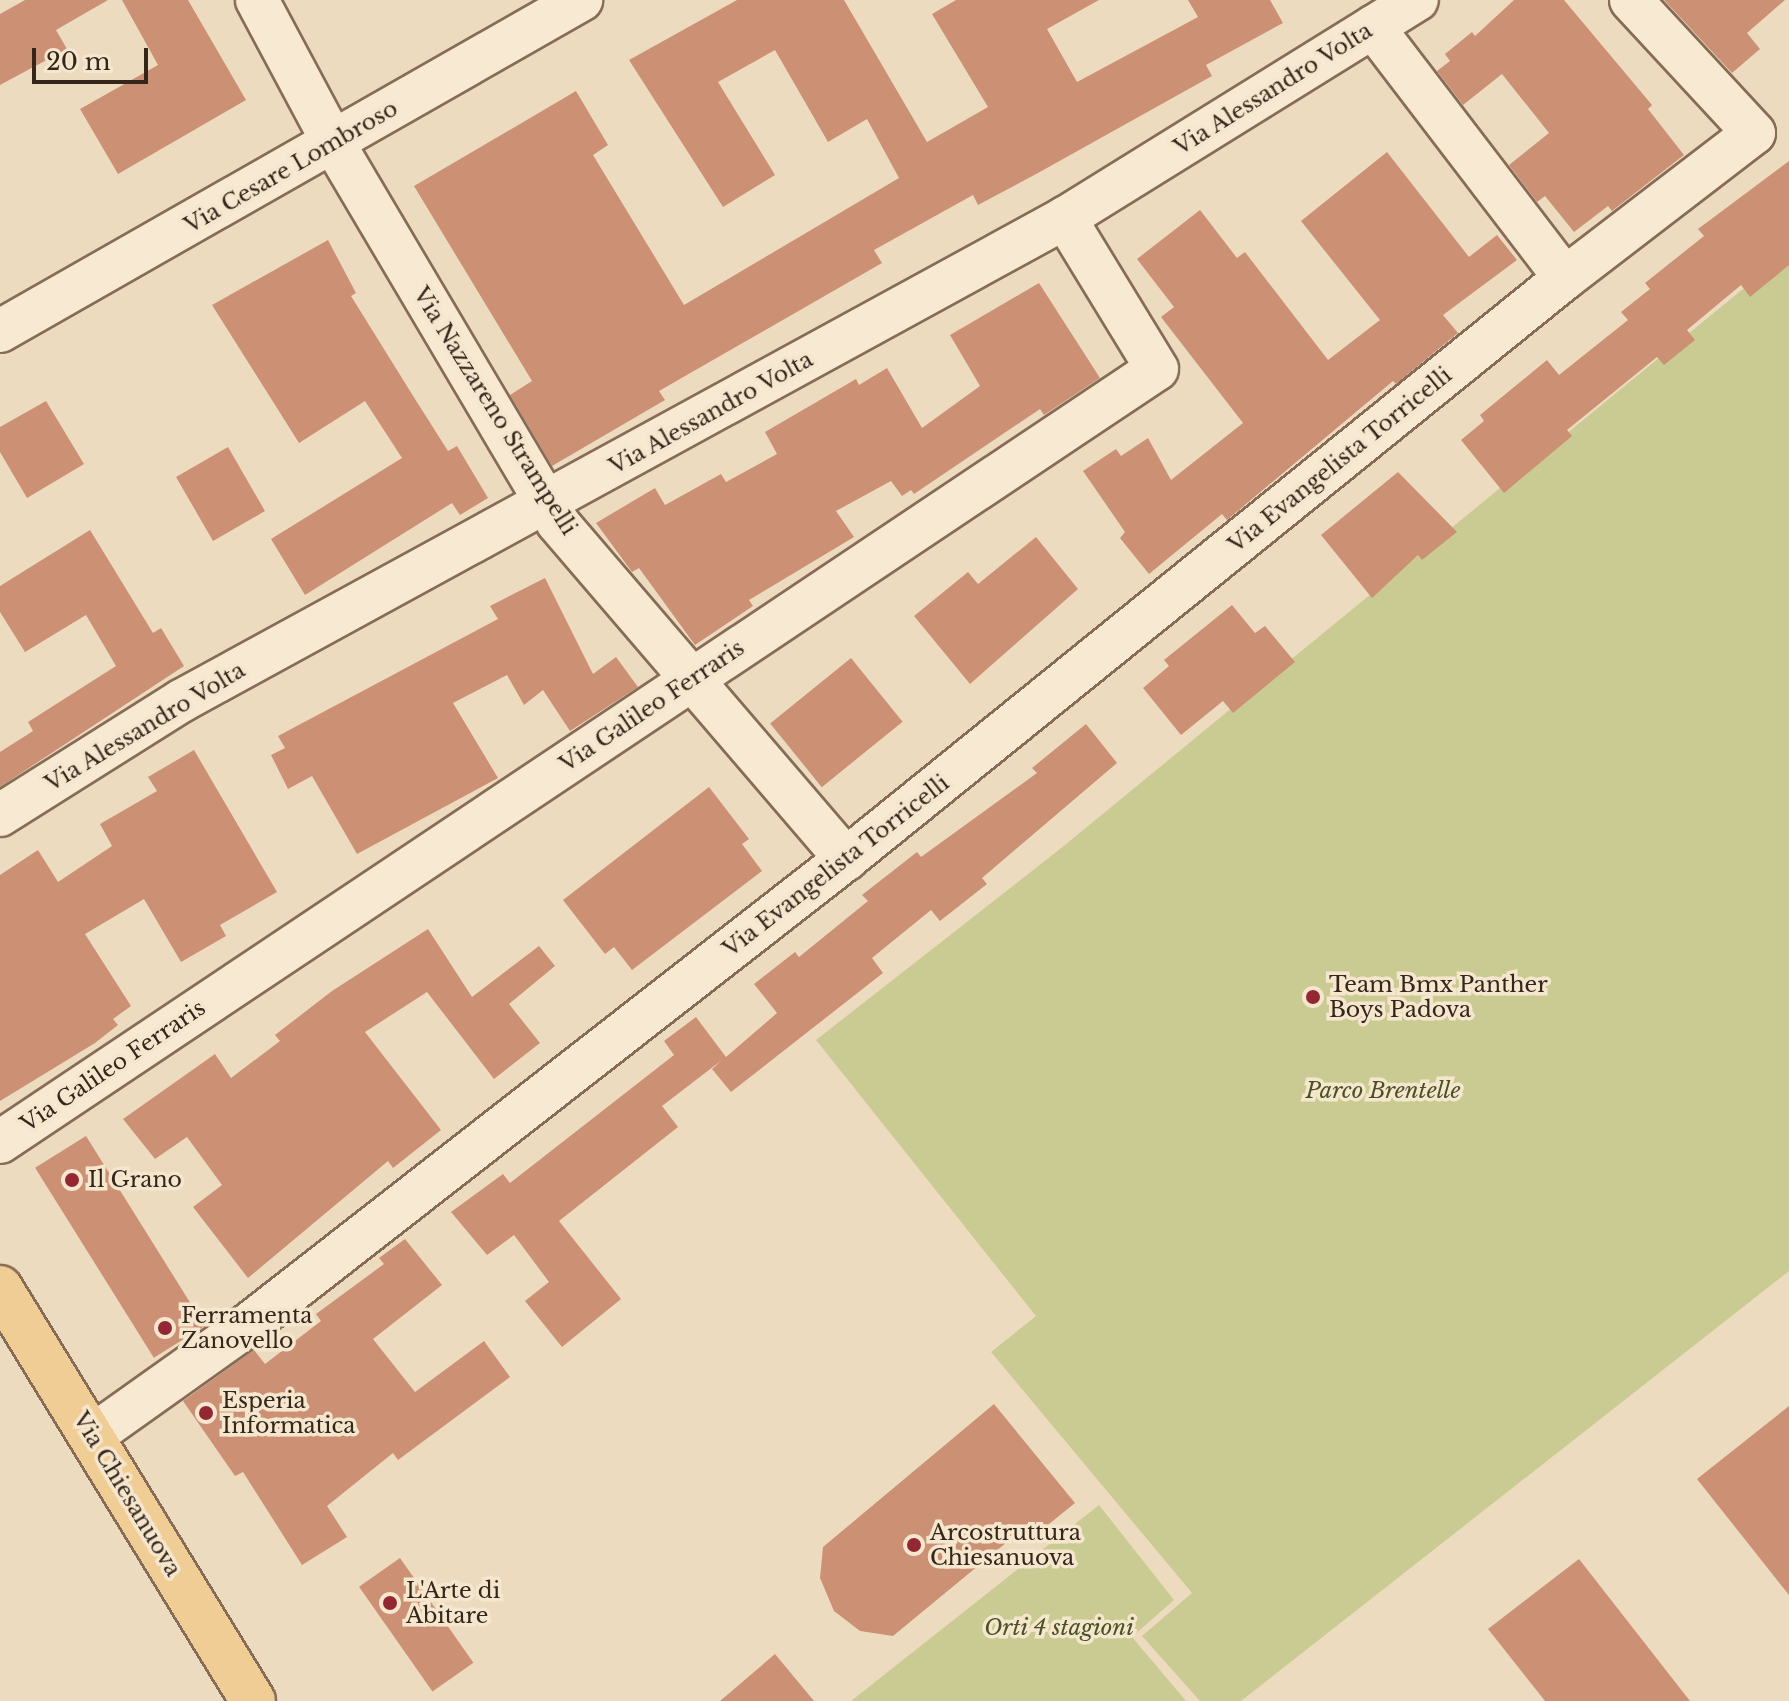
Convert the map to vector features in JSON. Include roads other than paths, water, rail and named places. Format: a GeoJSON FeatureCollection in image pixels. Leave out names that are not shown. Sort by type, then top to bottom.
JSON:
{"type":"FeatureCollection","features":[{"type":"Feature","properties":{"kind":"main road","name":"Via Chiesanuova"},"geometry":{"type":"LineString","coordinates":[[0,1288],[253,1701]]}},
{"type":"Feature","properties":{"kind":"street","name":"Via Nazzareno Strampelli"},"geometry":{"type":"LineString","coordinates":[[257,0],[334,144],[546,503],[846,859]]}},
{"type":"Feature","properties":{"kind":"street","name":"Via Cesare Lombroso"},"geometry":{"type":"LineString","coordinates":[[0,331],[334,144],[581,0]]}},
{"type":"Feature","properties":{"kind":"street","name":"Via Alessandro Volta"},"geometry":{"type":"LineString","coordinates":[[0,815],[181,701],[1065,218],[1417,0]]}},
{"type":"Feature","properties":{"kind":"street","name":"Via Evangelista Torricelli"},"geometry":{"type":"LineString","coordinates":[[92,1436],[248,1325],[846,859],[1565,278],[1754,133],[1631,0]]}},
{"type":"Feature","properties":{"kind":"street"},"geometry":{"type":"LineString","coordinates":[[1373,27],[1565,278]]}},
{"type":"Feature","properties":{"kind":"street","name":"Via Galileo Ferraris"},"geometry":{"type":"LineString","coordinates":[[0,1142],[1157,369],[1065,218]]}},
{"type":"Feature","properties":{"kind":"place","name":"Team Bmx Panther Boys Padova"},"geometry":{"type":"Point","coordinates":[1313,997]}},
{"type":"Feature","properties":{"kind":"place","name":"Il Grano"},"geometry":{"type":"Point","coordinates":[72,1180]}},
{"type":"Feature","properties":{"kind":"place","name":"Ferramenta Zanovello"},"geometry":{"type":"Point","coordinates":[165,1328]}},
{"type":"Feature","properties":{"kind":"place","name":"Esperia Informatica"},"geometry":{"type":"Point","coordinates":[206,1413]}},
{"type":"Feature","properties":{"kind":"place","name":"Arcostruttura Chiesanuova"},"geometry":{"type":"Point","coordinates":[914,1545]}},
{"type":"Feature","properties":{"kind":"place","name":"L'Arte di Abitare"},"geometry":{"type":"Point","coordinates":[390,1603]}},
{"type":"Feature","properties":{"kind":"park label","name":"Parco Brentelle"},"geometry":{"type":"Point","coordinates":[1383,1091]}},
{"type":"Feature","properties":{"kind":"park label","name":"Orti 4 stagioni"},"geometry":{"type":"Point","coordinates":[1059,1628]}}]}
